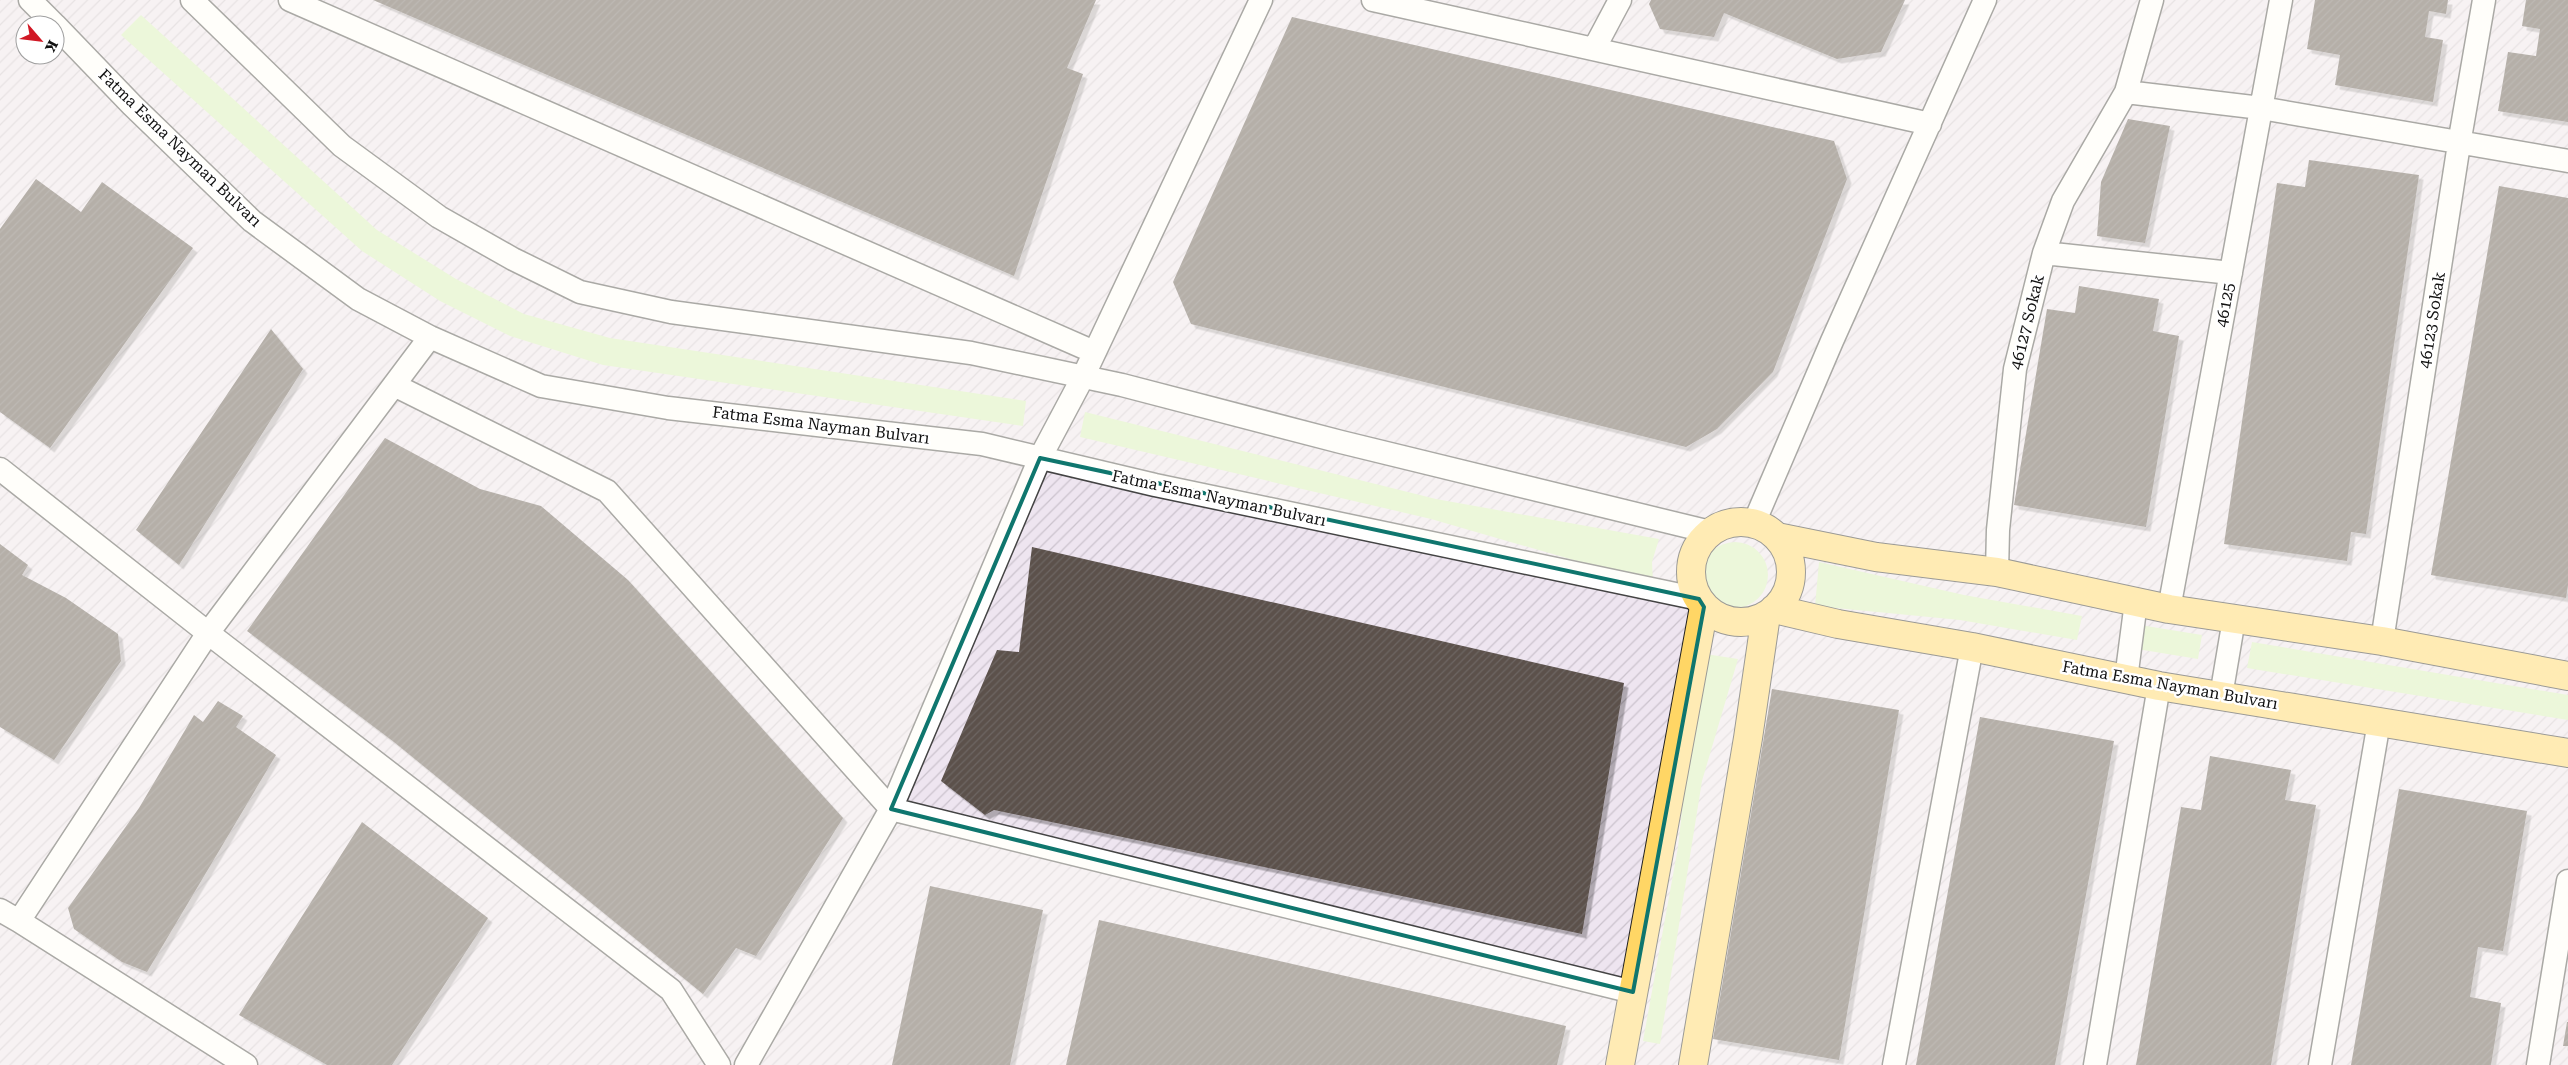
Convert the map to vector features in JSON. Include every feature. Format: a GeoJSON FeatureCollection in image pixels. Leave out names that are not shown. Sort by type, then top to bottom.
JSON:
{"type":"FeatureCollection","features":[{"type":"Feature","properties":{"kind":"main road"},"geometry":{"type":"LineString","coordinates":[[1738,522],[1754,523],[1766,528],[1777,537],[1788,558],[1790,582],[1784,597],[1770,612],[1750,622],[1733,622],[1717,617],[1701,603],[1691,579],[1693,556],[1700,543],[1710,532],[1723,525],[1738,522]]}},
{"type":"Feature","properties":{"kind":"main road"},"geometry":{"type":"LineString","coordinates":[[1777,537],[1876,557],[1997,572],[2169,609],[2382,641],[2568,676]]}},
{"type":"Feature","properties":{"kind":"main road"},"geometry":{"type":"LineString","coordinates":[[1620,1065],[1701,603]]}},
{"type":"Feature","properties":{"kind":"main road"},"geometry":{"type":"LineString","coordinates":[[1694,1065],[1770,612]]}},
{"type":"Feature","properties":{"kind":"main road","name":"Fatma Esma Nayman Bulvarı"},"geometry":{"type":"LineString","coordinates":[[1770,612],[1972,647],[2159,686],[2568,753]]}},
{"type":"Feature","properties":{"kind":"street","name":"Fatma Esma Nayman Bulvarı"},"geometry":{"type":"LineString","coordinates":[[30,0],[45,15]]}},
{"type":"Feature","properties":{"kind":"street"},"geometry":{"type":"LineString","coordinates":[[192,0],[342,146],[439,217],[513,259],[580,292],[671,312],[971,353],[1083,377],[1710,532]]}},
{"type":"Feature","properties":{"kind":"street"},"geometry":{"type":"LineString","coordinates":[[290,0],[1094,352]]}},
{"type":"Feature","properties":{"kind":"street"},"geometry":{"type":"LineString","coordinates":[[746,1065],[891,809],[1040,458],[1083,377],[1261,0]]}},
{"type":"Feature","properties":{"kind":"street"},"geometry":{"type":"LineString","coordinates":[[1373,0],[1930,124]]}},
{"type":"Feature","properties":{"kind":"street"},"geometry":{"type":"LineString","coordinates":[[1594,49],[1620,0]]}},
{"type":"Feature","properties":{"kind":"street"},"geometry":{"type":"LineString","coordinates":[[1754,523],[1986,0]]}},
{"type":"Feature","properties":{"kind":"street","name":"46127 Sokak"},"geometry":{"type":"LineString","coordinates":[[1997,572],[1998,530],[2015,369],[2044,253],[2062,201],[2126,92],[2152,0]]}},
{"type":"Feature","properties":{"kind":"street","name":"46125"},"geometry":{"type":"LineString","coordinates":[[2169,609],[2281,0]]}},
{"type":"Feature","properties":{"kind":"street","name":"46123 Sokak"},"geometry":{"type":"LineString","coordinates":[[2382,641],[2459,144],[2484,0]]}},
{"type":"Feature","properties":{"kind":"street","name":"Fatma Esma Nayman Bulvarı"},"geometry":{"type":"LineString","coordinates":[[65,36],[132,106],[252,221],[358,299],[430,337],[541,386],[668,408],[982,444],[1155,486],[1701,603]]}},
{"type":"Feature","properties":{"kind":"street"},"geometry":{"type":"LineString","coordinates":[[2126,92],[2261,108],[2459,144],[2568,161]]}},
{"type":"Feature","properties":{"kind":"street"},"geometry":{"type":"LineString","coordinates":[[2044,253],[2231,273]]}},
{"type":"Feature","properties":{"kind":"street"},"geometry":{"type":"LineString","coordinates":[[246,1065],[10,916],[208,633],[430,337]]}},
{"type":"Feature","properties":{"kind":"street"},"geometry":{"type":"LineString","coordinates":[[394,385],[607,491],[891,809],[1632,992]]}},
{"type":"Feature","properties":{"kind":"street"},"geometry":{"type":"LineString","coordinates":[[0,469],[208,633],[671,990],[719,1065]]}},
{"type":"Feature","properties":{"kind":"street"},"geometry":{"type":"LineString","coordinates":[[2126,679],[2136,602]]}},
{"type":"Feature","properties":{"kind":"street"},"geometry":{"type":"LineString","coordinates":[[2221,696],[2234,619]]}},
{"type":"Feature","properties":{"kind":"street"},"geometry":{"type":"LineString","coordinates":[[1894,1065],[1972,647]]}},
{"type":"Feature","properties":{"kind":"street"},"geometry":{"type":"LineString","coordinates":[[2094,1065],[2159,686]]}},
{"type":"Feature","properties":{"kind":"street"},"geometry":{"type":"LineString","coordinates":[[2320,1065],[2379,722]]}},
{"type":"Feature","properties":{"kind":"street"},"geometry":{"type":"LineString","coordinates":[[2538,1065],[2568,881]]}},
{"type":"Feature","properties":{"kind":"highlighted area"},"geometry":{"type":"Polygon","coordinates":[[[1040,458],[1699,599],[1704,607],[1633,992],[891,809],[1040,458]]]}},
{"type":"Feature","properties":{"kind":"shaded area"},"geometry":{"type":"Polygon","coordinates":[[[0,0],[2568,0],[2568,1065],[0,1065],[0,0]]]}},
{"type":"Feature","properties":{"kind":"green space"},"geometry":{"type":"Polygon","coordinates":[[[141,15],[377,230],[456,279],[524,314],[610,338],[1026,401],[1023,426],[603,365],[510,336],[440,301],[362,251],[121,35],[141,15]]]}},
{"type":"Feature","properties":{"kind":"green space"},"geometry":{"type":"Polygon","coordinates":[[[1085,412],[1436,499],[1659,539],[1652,562],[1653,583],[1431,519],[1080,437],[1085,412]]]}},
{"type":"Feature","properties":{"kind":"green space"},"geometry":{"type":"Polygon","coordinates":[[[1735,542],[1748,544],[1758,552],[1766,562],[1768,575],[1766,588],[1758,598],[1748,606],[1735,608],[1722,606],[1712,598],[1704,588],[1702,575],[1704,562],[1712,552],[1722,544],[1735,542]]]}},
{"type":"Feature","properties":{"kind":"green space"},"geometry":{"type":"Polygon","coordinates":[[[1819,562],[1964,595],[2082,616],[2077,640],[1960,620],[1815,606],[1819,562]]]}},
{"type":"Feature","properties":{"kind":"green space"},"geometry":{"type":"Polygon","coordinates":[[[2140,625],[2202,635],[2198,659],[2137,649],[2140,625]]]}},
{"type":"Feature","properties":{"kind":"green space"},"geometry":{"type":"Polygon","coordinates":[[[2252,642],[2568,695],[2568,720],[2247,668],[2252,642]]]}},
{"type":"Feature","properties":{"kind":"green space"},"geometry":{"type":"Polygon","coordinates":[[[1699,653],[1738,659],[1702,781],[1660,1044],[1643,1041],[1678,847],[1699,653]]]}},
{"type":"Feature","properties":{"kind":"building"},"geometry":{"type":"Polygon","coordinates":[[[373,0],[1096,0],[1067,68],[1083,74],[1014,276],[373,0]]]}},
{"type":"Feature","properties":{"kind":"building"},"geometry":{"type":"Polygon","coordinates":[[[1651,0],[1905,0],[1881,52],[1837,59],[1724,13],[1714,37],[1660,29],[1649,4],[1651,0]]]}},
{"type":"Feature","properties":{"kind":"building"},"geometry":{"type":"Polygon","coordinates":[[[2315,0],[2448,0],[2446,14],[2429,11],[2425,37],[2443,40],[2433,102],[2335,85],[2340,55],[2307,49],[2315,0]]]}},
{"type":"Feature","properties":{"kind":"building"},"geometry":{"type":"Polygon","coordinates":[[[2526,0],[2568,0],[2568,122],[2498,111],[2508,52],[2536,56],[2540,29],[2522,26],[2526,0]]]}},
{"type":"Feature","properties":{"kind":"building"},"geometry":{"type":"Polygon","coordinates":[[[1292,17],[1834,141],[1847,179],[1773,372],[1717,429],[1686,447],[1191,324],[1173,282],[1292,17]]]}},
{"type":"Feature","properties":{"kind":"building"},"geometry":{"type":"Polygon","coordinates":[[[2128,119],[2170,126],[2145,243],[2097,236],[2101,182],[2128,119]]]}},
{"type":"Feature","properties":{"kind":"building"},"geometry":{"type":"Polygon","coordinates":[[[2309,160],[2419,175],[2366,534],[2351,532],[2347,561],[2224,544],[2277,183],[2305,187],[2309,160]]]}},
{"type":"Feature","properties":{"kind":"building"},"geometry":{"type":"Polygon","coordinates":[[[36,179],[81,212],[102,182],[193,248],[50,448],[0,412],[0,229],[36,179]]]}},
{"type":"Feature","properties":{"kind":"building"},"geometry":{"type":"Polygon","coordinates":[[[2499,186],[2568,198],[2568,585],[2566,598],[2431,575],[2499,186]]]}},
{"type":"Feature","properties":{"kind":"building"},"geometry":{"type":"Polygon","coordinates":[[[2079,286],[2159,299],[2153,331],[2179,336],[2146,527],[2014,505],[2047,309],[2075,313],[2079,286]]]}},
{"type":"Feature","properties":{"kind":"building"},"geometry":{"type":"Polygon","coordinates":[[[271,329],[303,369],[179,565],[136,530],[271,329]]]}},
{"type":"Feature","properties":{"kind":"building"},"geometry":{"type":"Polygon","coordinates":[[[385,438],[480,489],[541,506],[628,580],[843,818],[756,956],[736,948],[703,994],[394,742],[247,631],[385,438]]]}},
{"type":"Feature","properties":{"kind":"building"},"geometry":{"type":"Polygon","coordinates":[[[0,544],[28,565],[22,575],[66,598],[118,634],[121,661],[54,760],[0,727],[0,544]]]}},
{"type":"Feature","properties":{"kind":"building"},"geometry":{"type":"Polygon","coordinates":[[[1032,547],[1624,683],[1582,934],[994,810],[985,815],[941,781],[997,650],[1019,652],[1032,547]]]}},
{"type":"Feature","properties":{"kind":"building"},"geometry":{"type":"Polygon","coordinates":[[[1772,689],[1899,710],[1839,1060],[1713,1039],[1772,689]]]}},
{"type":"Feature","properties":{"kind":"building"},"geometry":{"type":"Polygon","coordinates":[[[218,701],[243,716],[236,727],[276,755],[147,972],[122,962],[74,929],[68,908],[139,808],[194,715],[203,722],[218,701]]]}},
{"type":"Feature","properties":{"kind":"building"},"geometry":{"type":"Polygon","coordinates":[[[1980,717],[2114,741],[2055,1065],[1916,1065],[1980,717]]]}},
{"type":"Feature","properties":{"kind":"building"},"geometry":{"type":"Polygon","coordinates":[[[2210,756],[2291,770],[2285,800],[2316,805],[2271,1065],[2136,1065],[2181,807],[2201,810],[2210,756]]]}},
{"type":"Feature","properties":{"kind":"building"},"geometry":{"type":"Polygon","coordinates":[[[2399,789],[2527,811],[2503,951],[2478,947],[2470,997],[2501,1003],[2491,1065],[2351,1065],[2399,789]]]}},
{"type":"Feature","properties":{"kind":"building"},"geometry":{"type":"Polygon","coordinates":[[[362,822],[488,918],[392,1065],[327,1065],[239,1015],[362,822]]]}},
{"type":"Feature","properties":{"kind":"building"},"geometry":{"type":"Polygon","coordinates":[[[930,886],[1043,910],[1010,1065],[892,1065],[930,886]]]}},
{"type":"Feature","properties":{"kind":"building"},"geometry":{"type":"Polygon","coordinates":[[[1099,920],[1566,1026],[1557,1065],[1066,1065],[1099,920]]]}},
{"type":"Feature","properties":{"kind":"building"},"geometry":{"type":"Polygon","coordinates":[[[2567,1022],[2568,1046],[2563,1046],[2567,1022]]]}}]}
